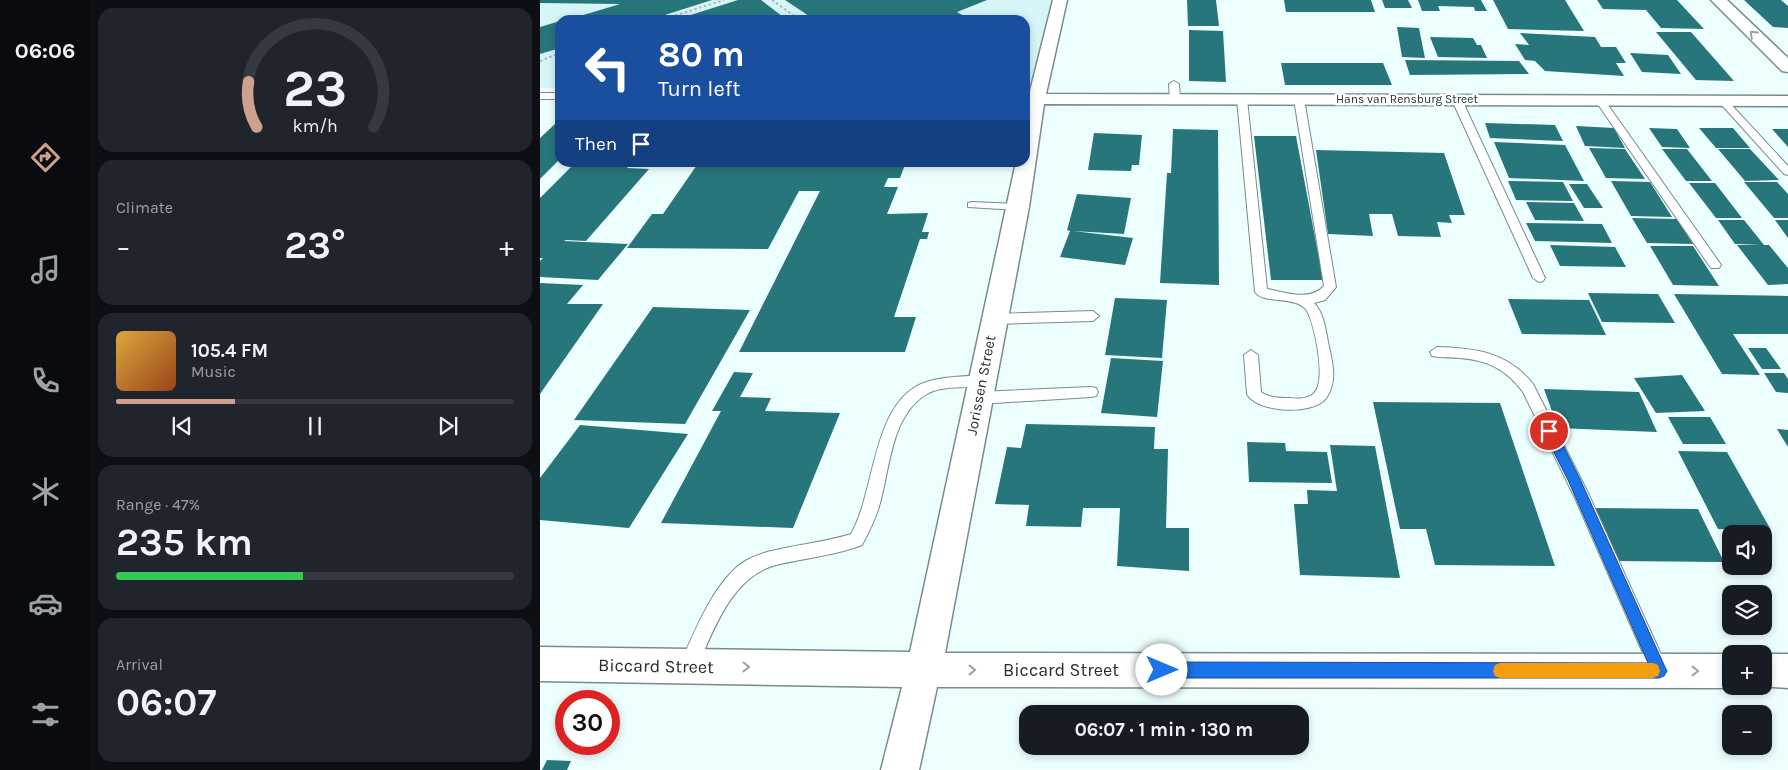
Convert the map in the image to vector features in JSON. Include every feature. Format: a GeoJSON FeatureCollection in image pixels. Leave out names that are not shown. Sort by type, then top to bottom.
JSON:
{"type":"FeatureCollection","features":[{"type":"Feature","properties":{"kind":"street","name":"Jorissen Street"},"geometry":{"type":"LineString","coordinates":[[1030,99],[1060,0]]}},
{"type":"Feature","properties":{"kind":"street"},"geometry":{"type":"LineString","coordinates":[[1718,0],[1788,67]]}},
{"type":"Feature","properties":{"kind":"street","name":"Hans van Rensburg Street"},"geometry":{"type":"LineString","coordinates":[[1030,99],[1175,91],[1242,99],[1788,101]]}},
{"type":"Feature","properties":{"kind":"street","name":"Jorissen Street"},"geometry":{"type":"LineString","coordinates":[[900,770],[924,670],[1018,207],[1022,167]]}},
{"type":"Feature","properties":{"kind":"street","name":"Biccard Street"},"geometry":{"type":"LineString","coordinates":[[540,664],[924,670],[1722,671]]}},
{"type":"Feature","properties":{"kind":"street"},"geometry":{"type":"LineString","coordinates":[[1772,671],[1788,671]]}},
{"type":"Feature","properties":{"kind":"lane"},"geometry":{"type":"LineString","coordinates":[[540,96],[555,96]]}},
{"type":"Feature","properties":{"kind":"lane"},"geometry":{"type":"LineString","coordinates":[[1242,99],[1261,292],[1303,300],[1321,297],[1330,287],[1299,99]]}},
{"type":"Feature","properties":{"kind":"lane"},"geometry":{"type":"LineString","coordinates":[[1457,100],[1539,278]]}},
{"type":"Feature","properties":{"kind":"lane"},"geometry":{"type":"LineString","coordinates":[[1600,100],[1715,266]]}},
{"type":"Feature","properties":{"kind":"lane"},"geometry":{"type":"LineString","coordinates":[[1723,101],[1788,172]]}},
{"type":"Feature","properties":{"kind":"lane"},"geometry":{"type":"LineString","coordinates":[[972,205],[1018,207]]}},
{"type":"Feature","properties":{"kind":"lane"},"geometry":{"type":"LineString","coordinates":[[1251,356],[1254,394],[1263,401],[1291,404],[1312,402],[1321,394],[1328,377],[1320,332],[1312,308],[1303,300]]}},
{"type":"Feature","properties":{"kind":"lane"},"geometry":{"type":"LineString","coordinates":[[995,319],[1093,316]]}},
{"type":"Feature","properties":{"kind":"lane"},"geometry":{"type":"LineString","coordinates":[[1437,352],[1475,353],[1495,358],[1516,373],[1533,399],[1574,479],[1659,671]]}},
{"type":"Feature","properties":{"kind":"lane"},"geometry":{"type":"LineString","coordinates":[[688,667],[727,593],[738,577],[752,566],[856,540],[869,520],[885,455],[901,406],[924,388],[1091,392]]}},
{"type":"Feature","properties":{"kind":"path"},"geometry":{"type":"LineString","coordinates":[[677,15],[724,0]]}},
{"type":"Feature","properties":{"kind":"path"},"geometry":{"type":"LineString","coordinates":[[772,0],[793,15]]}},
{"type":"Feature","properties":{"kind":"path"},"geometry":{"type":"LineString","coordinates":[[540,61],[555,55]]}},
{"type":"Feature","properties":{"kind":"shaded area"},"geometry":{"type":"Polygon","coordinates":[[[540,0],[1054,0],[1032,91],[1030,91],[1030,15],[555,15],[555,88],[540,88],[540,0]]]}},
{"type":"Feature","properties":{"kind":"building"},"geometry":{"type":"Polygon","coordinates":[[[540,0],[712,0],[665,15],[584,15],[620,4],[540,3],[540,0]]]}},
{"type":"Feature","properties":{"kind":"building"},"geometry":{"type":"Polygon","coordinates":[[[738,0],[761,0],[780,15],[691,15],[738,0]]]}},
{"type":"Feature","properties":{"kind":"building"},"geometry":{"type":"Polygon","coordinates":[[[785,0],[987,0],[957,12],[962,15],[808,15],[785,0]]]}},
{"type":"Feature","properties":{"kind":"building"},"geometry":{"type":"Polygon","coordinates":[[[1187,0],[1216,0],[1219,26],[1188,26],[1187,0]]]}},
{"type":"Feature","properties":{"kind":"building"},"geometry":{"type":"Polygon","coordinates":[[[1284,0],[1371,0],[1375,12],[1286,12],[1284,0]]]}},
{"type":"Feature","properties":{"kind":"building"},"geometry":{"type":"Polygon","coordinates":[[[1382,0],[1408,0],[1412,8],[1385,8],[1382,0]]]}},
{"type":"Feature","properties":{"kind":"building"},"geometry":{"type":"Polygon","coordinates":[[[1418,0],[1481,0],[1487,11],[1475,11],[1474,7],[1438,6],[1440,11],[1422,11],[1418,0]]]}},
{"type":"Feature","properties":{"kind":"building"},"geometry":{"type":"Polygon","coordinates":[[[1493,0],[1565,0],[1584,31],[1508,29],[1493,0]]]}},
{"type":"Feature","properties":{"kind":"building"},"geometry":{"type":"Polygon","coordinates":[[[1597,0],[1677,0],[1704,29],[1661,28],[1646,10],[1603,9],[1597,0]]]}},
{"type":"Feature","properties":{"kind":"building"},"geometry":{"type":"Polygon","coordinates":[[[1744,0],[1781,0],[1788,6],[1788,28],[1773,27],[1744,0]]]}},
{"type":"Feature","properties":{"kind":"building"},"geometry":{"type":"Polygon","coordinates":[[[555,22],[555,50],[540,54],[540,27],[555,22]]]}},
{"type":"Feature","properties":{"kind":"building"},"geometry":{"type":"Polygon","coordinates":[[[1397,27],[1419,28],[1425,58],[1402,57],[1397,27]]]}},
{"type":"Feature","properties":{"kind":"building"},"geometry":{"type":"Polygon","coordinates":[[[1189,30],[1223,31],[1226,82],[1189,81],[1189,30]]]}},
{"type":"Feature","properties":{"kind":"building"},"geometry":{"type":"Polygon","coordinates":[[[1656,32],[1691,32],[1734,81],[1696,80],[1656,32]]]}},
{"type":"Feature","properties":{"kind":"building"},"geometry":{"type":"Polygon","coordinates":[[[1520,33],[1595,37],[1601,47],[1616,47],[1626,63],[1616,63],[1624,76],[1545,71],[1535,61],[1525,60],[1515,44],[1529,45],[1520,33]]]}},
{"type":"Feature","properties":{"kind":"building"},"geometry":{"type":"Polygon","coordinates":[[[1430,37],[1473,38],[1477,45],[1481,45],[1487,58],[1438,57],[1430,37]]]}},
{"type":"Feature","properties":{"kind":"building"},"geometry":{"type":"Polygon","coordinates":[[[1630,53],[1668,55],[1681,74],[1642,72],[1630,53]]]}},
{"type":"Feature","properties":{"kind":"building"},"geometry":{"type":"Polygon","coordinates":[[[1405,60],[1519,61],[1529,74],[1410,75],[1405,60]]]}},
{"type":"Feature","properties":{"kind":"building"},"geometry":{"type":"Polygon","coordinates":[[[1281,63],[1383,63],[1392,85],[1285,85],[1281,63]]]}},
{"type":"Feature","properties":{"kind":"building"},"geometry":{"type":"Polygon","coordinates":[[[1485,123],[1555,125],[1563,141],[1490,138],[1485,123]]]}},
{"type":"Feature","properties":{"kind":"building"},"geometry":{"type":"Polygon","coordinates":[[[555,124],[555,164],[540,179],[540,138],[555,124]]]}},
{"type":"Feature","properties":{"kind":"building"},"geometry":{"type":"Polygon","coordinates":[[[1576,126],[1614,128],[1625,148],[1585,146],[1576,126]]]}},
{"type":"Feature","properties":{"kind":"building"},"geometry":{"type":"Polygon","coordinates":[[[1649,128],[1677,129],[1690,148],[1662,147],[1649,128]]]}},
{"type":"Feature","properties":{"kind":"building"},"geometry":{"type":"Polygon","coordinates":[[[1699,128],[1733,128],[1750,148],[1716,148],[1699,128]]]}},
{"type":"Feature","properties":{"kind":"building"},"geometry":{"type":"Polygon","coordinates":[[[1173,129],[1218,130],[1219,285],[1160,283],[1167,173],[1171,173],[1173,129]]]}},
{"type":"Feature","properties":{"kind":"building"},"geometry":{"type":"Polygon","coordinates":[[[1772,129],[1788,129],[1788,147],[1772,129]]]}},
{"type":"Feature","properties":{"kind":"building"},"geometry":{"type":"Polygon","coordinates":[[[1094,133],[1142,135],[1139,165],[1132,165],[1131,171],[1088,170],[1094,133]]]}},
{"type":"Feature","properties":{"kind":"building"},"geometry":{"type":"Polygon","coordinates":[[[1254,136],[1296,136],[1323,280],[1271,280],[1254,136]]]}},
{"type":"Feature","properties":{"kind":"building"},"geometry":{"type":"Polygon","coordinates":[[[1494,142],[1565,145],[1584,181],[1509,178],[1494,142]]]}},
{"type":"Feature","properties":{"kind":"building"},"geometry":{"type":"Polygon","coordinates":[[[1589,148],[1625,149],[1645,179],[1606,178],[1589,148]]]}},
{"type":"Feature","properties":{"kind":"building"},"geometry":{"type":"Polygon","coordinates":[[[1662,149],[1687,149],[1712,181],[1686,181],[1662,149]]]}},
{"type":"Feature","properties":{"kind":"building"},"geometry":{"type":"Polygon","coordinates":[[[1718,149],[1750,149],[1779,180],[1745,181],[1718,149]]]}},
{"type":"Feature","properties":{"kind":"building"},"geometry":{"type":"Polygon","coordinates":[[[1316,150],[1444,153],[1465,215],[1449,215],[1452,223],[1437,222],[1441,237],[1398,236],[1392,214],[1369,214],[1373,236],[1328,234],[1316,150]]]}},
{"type":"Feature","properties":{"kind":"building"},"geometry":{"type":"Polygon","coordinates":[[[571,167],[649,169],[586,241],[564,241],[628,244],[598,280],[540,277],[540,261],[543,258],[540,258],[540,198],[571,167]]]}},
{"type":"Feature","properties":{"kind":"building"},"geometry":{"type":"Polygon","coordinates":[[[696,167],[904,167],[900,178],[888,178],[884,187],[898,187],[887,214],[928,213],[922,232],[929,232],[927,239],[920,239],[894,317],[916,317],[905,352],[739,352],[820,191],[799,191],[768,249],[627,248],[652,214],[663,214],[696,167]]]}},
{"type":"Feature","properties":{"kind":"building"},"geometry":{"type":"Polygon","coordinates":[[[1508,181],[1563,182],[1573,201],[1516,200],[1508,181]]]}},
{"type":"Feature","properties":{"kind":"building"},"geometry":{"type":"Polygon","coordinates":[[[1611,181],[1650,182],[1672,217],[1631,216],[1611,181]]]}},
{"type":"Feature","properties":{"kind":"building"},"geometry":{"type":"Polygon","coordinates":[[[1744,182],[1777,182],[1788,194],[1788,218],[1774,218],[1744,182]]]}},
{"type":"Feature","properties":{"kind":"building"},"geometry":{"type":"Polygon","coordinates":[[[1689,183],[1715,183],[1742,218],[1716,218],[1689,183]]]}},
{"type":"Feature","properties":{"kind":"building"},"geometry":{"type":"Polygon","coordinates":[[[1569,184],[1587,184],[1603,208],[1584,208],[1569,184]]]}},
{"type":"Feature","properties":{"kind":"building"},"geometry":{"type":"Polygon","coordinates":[[[1077,194],[1131,198],[1124,234],[1073,231],[1133,238],[1125,265],[1060,257],[1070,231],[1067,230],[1077,194]]]}},
{"type":"Feature","properties":{"kind":"building"},"geometry":{"type":"Polygon","coordinates":[[[1526,202],[1574,203],[1584,221],[1535,220],[1526,202]]]}},
{"type":"Feature","properties":{"kind":"building"},"geometry":{"type":"Polygon","coordinates":[[[1632,218],[1677,219],[1693,244],[1647,243],[1632,218]]]}},
{"type":"Feature","properties":{"kind":"building"},"geometry":{"type":"Polygon","coordinates":[[[1718,220],[1744,220],[1764,245],[1769,245],[1788,268],[1788,284],[1768,285],[1737,245],[1761,244],[1735,244],[1718,220]]]}},
{"type":"Feature","properties":{"kind":"building"},"geometry":{"type":"Polygon","coordinates":[[[1775,220],[1788,220],[1788,238],[1775,220]]]}},
{"type":"Feature","properties":{"kind":"building"},"geometry":{"type":"Polygon","coordinates":[[[1526,223],[1602,224],[1612,243],[1535,241],[1526,223]]]}},
{"type":"Feature","properties":{"kind":"building"},"geometry":{"type":"Polygon","coordinates":[[[1550,245],[1615,247],[1626,267],[1560,266],[1550,245]]]}},
{"type":"Feature","properties":{"kind":"building"},"geometry":{"type":"Polygon","coordinates":[[[1650,246],[1693,246],[1719,286],[1673,285],[1650,246]]]}},
{"type":"Feature","properties":{"kind":"building"},"geometry":{"type":"Polygon","coordinates":[[[540,283],[583,285],[567,304],[603,304],[540,394],[540,283]]]}},
{"type":"Feature","properties":{"kind":"building"},"geometry":{"type":"Polygon","coordinates":[[[1588,293],[1658,294],[1675,323],[1602,322],[1588,293]]]}},
{"type":"Feature","properties":{"kind":"building"},"geometry":{"type":"Polygon","coordinates":[[[1674,294],[1788,296],[1788,334],[1733,334],[1760,375],[1722,374],[1674,294]]]}},
{"type":"Feature","properties":{"kind":"building"},"geometry":{"type":"Polygon","coordinates":[[[1115,298],[1167,300],[1162,358],[1105,355],[1115,298]]]}},
{"type":"Feature","properties":{"kind":"building"},"geometry":{"type":"Polygon","coordinates":[[[1508,299],[1589,300],[1606,335],[1522,334],[1508,299]]]}},
{"type":"Feature","properties":{"kind":"building"},"geometry":{"type":"Polygon","coordinates":[[[653,307],[750,310],[685,424],[574,420],[653,307]]]}},
{"type":"Feature","properties":{"kind":"building"},"geometry":{"type":"Polygon","coordinates":[[[1748,348],[1766,348],[1781,369],[1762,369],[1748,348]]]}},
{"type":"Feature","properties":{"kind":"building"},"geometry":{"type":"Polygon","coordinates":[[[1111,358],[1163,361],[1157,417],[1101,413],[1111,358]]]}},
{"type":"Feature","properties":{"kind":"building"},"geometry":{"type":"Polygon","coordinates":[[[734,372],[753,373],[740,397],[771,398],[765,411],[840,413],[793,528],[661,523],[721,411],[712,411],[734,372]]]}},
{"type":"Feature","properties":{"kind":"building"},"geometry":{"type":"Polygon","coordinates":[[[1764,373],[1784,373],[1788,379],[1788,393],[1776,392],[1764,373]]]}},
{"type":"Feature","properties":{"kind":"building"},"geometry":{"type":"Polygon","coordinates":[[[1682,375],[1705,411],[1656,413],[1634,378],[1682,375]]]}},
{"type":"Feature","properties":{"kind":"building"},"geometry":{"type":"Polygon","coordinates":[[[1544,389],[1639,392],[1657,432],[1558,428],[1544,389]]]}},
{"type":"Feature","properties":{"kind":"building"},"geometry":{"type":"Polygon","coordinates":[[[1373,402],[1500,403],[1555,566],[1435,565],[1426,529],[1400,529],[1373,402]]]}},
{"type":"Feature","properties":{"kind":"building"},"geometry":{"type":"Polygon","coordinates":[[[1668,417],[1710,417],[1726,444],[1683,444],[1668,417]]]}},
{"type":"Feature","properties":{"kind":"building"},"geometry":{"type":"Polygon","coordinates":[[[1026,424],[1155,427],[1154,449],[1168,449],[1166,528],[1189,528],[1189,571],[1117,566],[1120,508],[1083,508],[1081,527],[1026,526],[1029,505],[995,504],[1007,447],[1021,448],[1026,424]]]}},
{"type":"Feature","properties":{"kind":"building"},"geometry":{"type":"Polygon","coordinates":[[[580,425],[688,434],[629,528],[540,520],[540,478],[580,425]]]}},
{"type":"Feature","properties":{"kind":"building"},"geometry":{"type":"Polygon","coordinates":[[[1777,429],[1788,430],[1788,447],[1777,429]]]}},
{"type":"Feature","properties":{"kind":"building"},"geometry":{"type":"Polygon","coordinates":[[[1247,442],[1285,443],[1286,451],[1327,452],[1332,483],[1249,482],[1247,442]]]}},
{"type":"Feature","properties":{"kind":"building"},"geometry":{"type":"Polygon","coordinates":[[[1330,445],[1375,446],[1400,578],[1300,575],[1294,504],[1308,504],[1307,490],[1337,491],[1330,445]]]}},
{"type":"Feature","properties":{"kind":"building"},"geometry":{"type":"Polygon","coordinates":[[[1678,451],[1727,452],[1768,525],[1722,525],[1722,529],[1718,529],[1678,451]]]}},
{"type":"Feature","properties":{"kind":"building"},"geometry":{"type":"Polygon","coordinates":[[[1595,508],[1698,509],[1722,558],[1722,562],[1617,561],[1595,508]]]}},
{"type":"Feature","properties":{"kind":"building"},"geometry":{"type":"Polygon","coordinates":[[[547,760],[571,761],[567,770],[542,770],[547,760]]]}},
{"type":"Feature","properties":{"kind":"slow traffic"},"geometry":{"type":"LineString","coordinates":[[1500,671],[1653,671]]}},
{"type":"Feature","properties":{"kind":"route"},"geometry":{"type":"LineString","coordinates":[[1162,670],[1659,671],[1574,479],[1549,431]]}}]}
